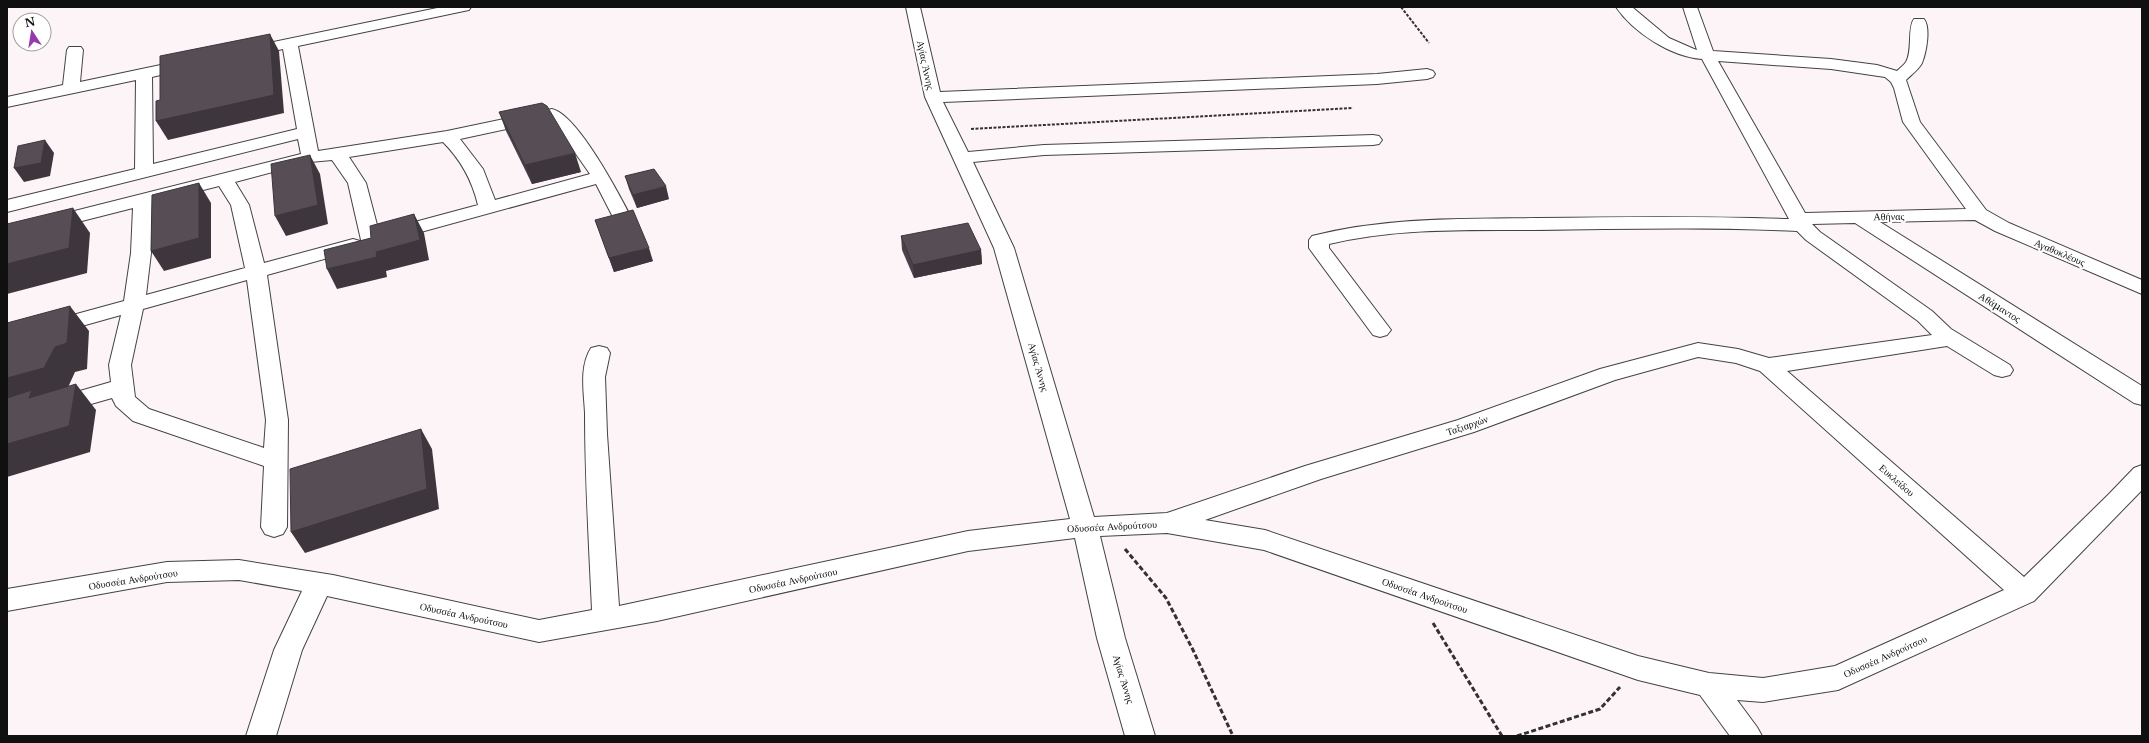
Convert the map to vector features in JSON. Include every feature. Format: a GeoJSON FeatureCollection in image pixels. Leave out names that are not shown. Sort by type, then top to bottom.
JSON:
{"type":"FeatureCollection","features":[{"type":"Feature","properties":{"kind":"street"},"geometry":{"type":"LineString","coordinates":[[405,19],[423,7]]}},
{"type":"Feature","properties":{"kind":"street"},"geometry":{"type":"LineString","coordinates":[[229,55],[464,7]]}},
{"type":"Feature","properties":{"kind":"street","name":"Αγίας Άννης"},"geometry":{"type":"LineString","coordinates":[[913,7],[933,97],[1004,248],[1095,526],[1111,638],[1140,736]]}},
{"type":"Feature","properties":{"kind":"street"},"geometry":{"type":"LineString","coordinates":[[1622,7],[1661,41],[1669,46],[1694,54],[1831,64],[1877,70],[1891,74],[1898,79],[1912,122],[1979,214]]}},
{"type":"Feature","properties":{"kind":"street"},"geometry":{"type":"LineString","coordinates":[[1690,7],[1707,55],[1800,222],[1813,236],[1924,316],[1943,334],[2002,370]]}},
{"type":"Feature","properties":{"kind":"street"},"geometry":{"type":"LineString","coordinates":[[1898,79],[1914,63],[1919,40],[1919,22]]}},
{"type":"Feature","properties":{"kind":"street"},"geometry":{"type":"LineString","coordinates":[[290,42],[310,157]]}},
{"type":"Feature","properties":{"kind":"street"},"geometry":{"type":"LineString","coordinates":[[71,89],[75,50]]}},
{"type":"Feature","properties":{"kind":"street"},"geometry":{"type":"LineString","coordinates":[[7,102],[206,60]]}},
{"type":"Feature","properties":{"kind":"street"},"geometry":{"type":"LineString","coordinates":[[144,73],[144,171]]}},
{"type":"Feature","properties":{"kind":"street"},"geometry":{"type":"LineString","coordinates":[[933,97],[1376,79],[1427,74]]}},
{"type":"Feature","properties":{"kind":"street"},"geometry":{"type":"LineString","coordinates":[[7,234],[310,157],[447,136],[552,114],[561,120],[601,178],[623,219]]}},
{"type":"Feature","properties":{"kind":"street"},"geometry":{"type":"LineString","coordinates":[[7,206],[305,132]]}},
{"type":"Feature","properties":{"kind":"street"},"geometry":{"type":"LineString","coordinates":[[447,136],[463,150],[476,168],[484,190],[488,208]]}},
{"type":"Feature","properties":{"kind":"street"},"geometry":{"type":"LineString","coordinates":[[962,158],[1044,150],[1373,140]]}},
{"type":"Feature","properties":{"kind":"street"},"geometry":{"type":"LineString","coordinates":[[337,154],[350,170],[357,183],[371,240]]}},
{"type":"Feature","properties":{"kind":"street"},"geometry":{"type":"LineString","coordinates":[[7,340],[601,178]]}},
{"type":"Feature","properties":{"kind":"street"},"geometry":{"type":"LineString","coordinates":[[224,179],[240,205],[256,271],[276,420],[274,527]]}},
{"type":"Feature","properties":{"kind":"street"},"geometry":{"type":"LineString","coordinates":[[143,199],[141,253],[134,305],[120,365],[124,400],[141,414],[276,461]]}},
{"type":"Feature","properties":{"kind":"street","name":"Αθήνας"},"geometry":{"type":"LineString","coordinates":[[1380,330],[1319,248],[1319,240],[1349,232],[1399,225],[1800,222],[1859,217],[1979,214]]}},
{"type":"Feature","properties":{"kind":"street","name":"Αγαθοκλέους"},"geometry":{"type":"LineString","coordinates":[[1979,214],[2002,227],[2142,288]]}},
{"type":"Feature","properties":{"kind":"street","name":"Αθάμαντος"},"geometry":{"type":"LineString","coordinates":[[1859,217],[2142,397]]}},
{"type":"Feature","properties":{"kind":"street"},"geometry":{"type":"LineString","coordinates":[[1768,366],[1939,341],[1943,334]]}},
{"type":"Feature","properties":{"kind":"street","name":"Ταξιαρχών"},"geometry":{"type":"LineString","coordinates":[[1167,523],[1313,472],[1466,426],[1608,374],[1698,350],[1738,356],[1768,366]]}},
{"type":"Feature","properties":{"kind":"street"},"geometry":{"type":"LineString","coordinates":[[600,353],[594,377],[596,414],[595,434],[606,618]]}},
{"type":"Feature","properties":{"kind":"street","name":"Ευκλείδου"},"geometry":{"type":"LineString","coordinates":[[1768,366],[2025,593]]}},
{"type":"Feature","properties":{"kind":"street"},"geometry":{"type":"LineString","coordinates":[[7,420],[122,387]]}},
{"type":"Feature","properties":{"kind":"street","name":"Οδυσσέα Ανδρούτσου"},"geometry":{"type":"LineString","coordinates":[[7,600],[167,572],[239,570],[319,584],[539,631],[657,610],[968,541],[1095,526],[1167,523],[1265,540],[1638,668],[1709,685],[1763,690],[1838,678],[2025,593],[2117,502],[2142,474]]}},
{"type":"Feature","properties":{"kind":"street"},"geometry":{"type":"LineString","coordinates":[[261,736],[288,650],[319,584]]}},
{"type":"Feature","properties":{"kind":"street"},"geometry":{"type":"LineString","coordinates":[[1709,685],[1747,736]]}},
{"type":"Feature","properties":{"kind":"path"},"geometry":{"type":"LineString","coordinates":[[1401,7],[1429,43]]}},
{"type":"Feature","properties":{"kind":"path"},"geometry":{"type":"LineString","coordinates":[[949,130],[1353,108]]}},
{"type":"Feature","properties":{"kind":"path"},"geometry":{"type":"LineString","coordinates":[[1095,526],[1166,598],[1193,650],[1233,736]]}},
{"type":"Feature","properties":{"kind":"path"},"geometry":{"type":"LineString","coordinates":[[1413,590],[1502,736]]}},
{"type":"Feature","properties":{"kind":"path"},"geometry":{"type":"LineString","coordinates":[[1517,736],[1600,709],[1638,668]]}},
{"type":"Feature","properties":{"kind":"building"},"geometry":{"type":"Polygon","coordinates":[[[270,34],[274,95],[156,121],[156,101],[160,100],[160,56],[270,34]]]}},
{"type":"Feature","properties":{"kind":"building"},"geometry":{"type":"Polygon","coordinates":[[[542,103],[547,106],[575,153],[525,165],[499,112],[542,103]]]}},
{"type":"Feature","properties":{"kind":"building"},"geometry":{"type":"Polygon","coordinates":[[[45,140],[41,163],[14,168],[18,146],[45,140]]]}},
{"type":"Feature","properties":{"kind":"building"},"geometry":{"type":"Polygon","coordinates":[[[310,155],[318,205],[275,216],[271,164],[310,155]]]}},
{"type":"Feature","properties":{"kind":"building"},"geometry":{"type":"Polygon","coordinates":[[[654,169],[666,186],[633,195],[625,176],[654,169]]]}},
{"type":"Feature","properties":{"kind":"building"},"geometry":{"type":"Polygon","coordinates":[[[199,183],[199,238],[151,251],[152,195],[199,183]]]}},
{"type":"Feature","properties":{"kind":"building"},"geometry":{"type":"Polygon","coordinates":[[[73,208],[69,248],[7,264],[7,224],[73,208]]]}},
{"type":"Feature","properties":{"kind":"building"},"geometry":{"type":"Polygon","coordinates":[[[633,210],[649,248],[609,258],[595,220],[633,210]]]}},
{"type":"Feature","properties":{"kind":"building"},"geometry":{"type":"Polygon","coordinates":[[[414,214],[420,240],[376,252],[377,257],[327,269],[324,250],[371,238],[370,226],[414,214]]]}},
{"type":"Feature","properties":{"kind":"building"},"geometry":{"type":"Polygon","coordinates":[[[968,223],[981,250],[913,265],[901,236],[968,223]]]}},
{"type":"Feature","properties":{"kind":"building"},"geometry":{"type":"Polygon","coordinates":[[[70,306],[67,343],[55,347],[44,368],[7,378],[7,323],[70,306]]]}},
{"type":"Feature","properties":{"kind":"building"},"geometry":{"type":"Polygon","coordinates":[[[76,384],[69,426],[7,444],[7,398],[32,390],[29,398],[76,384]]]}},
{"type":"Feature","properties":{"kind":"building"},"geometry":{"type":"Polygon","coordinates":[[[421,429],[427,489],[291,532],[290,469],[421,429]]]}}]}
